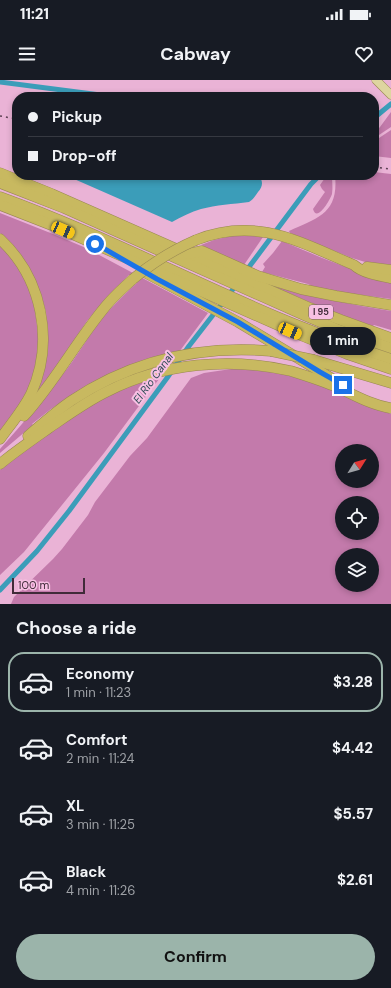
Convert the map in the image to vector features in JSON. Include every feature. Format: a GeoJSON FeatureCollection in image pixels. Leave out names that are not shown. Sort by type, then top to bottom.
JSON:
{"type":"FeatureCollection","features":[{"type":"Feature","properties":{"kind":"highway","name":"I 95"},"geometry":{"type":"LineString","coordinates":[[0,173],[12,178]]}},
{"type":"Feature","properties":{"kind":"highway","name":"I 95"},"geometry":{"type":"LineString","coordinates":[[17,180],[253,283],[329,315],[391,338]]}},
{"type":"Feature","properties":{"kind":"highway"},"geometry":{"type":"LineString","coordinates":[[0,183],[228,272]]}},
{"type":"Feature","properties":{"kind":"highway"},"geometry":{"type":"LineString","coordinates":[[0,197],[60,220],[211,297],[228,317],[330,378],[390,408]]}},
{"type":"Feature","properties":{"kind":"highway"},"geometry":{"type":"LineString","coordinates":[[0,205],[54,226],[211,297],[238,304],[391,359]]}},
{"type":"Feature","properties":{"kind":"highway"},"geometry":{"type":"LineString","coordinates":[[0,440],[26,414],[49,385],[104,308],[115,296],[133,279],[162,258],[182,246],[196,240],[228,231],[256,231],[286,237],[354,265],[391,270]]}},
{"type":"Feature","properties":{"kind":"highway"},"geometry":{"type":"LineString","coordinates":[[0,239],[23,266],[33,286],[40,311],[43,346],[41,363],[28,400],[0,440]]}},
{"type":"Feature","properties":{"kind":"highway"},"geometry":{"type":"LineString","coordinates":[[354,265],[364,271],[391,278]]}},
{"type":"Feature","properties":{"kind":"highway"},"geometry":{"type":"LineString","coordinates":[[253,283],[280,283],[310,291],[391,305]]}},
{"type":"Feature","properties":{"kind":"highway"},"geometry":{"type":"LineString","coordinates":[[253,283],[290,310],[339,330],[391,348]]}},
{"type":"Feature","properties":{"kind":"highway"},"geometry":{"type":"LineString","coordinates":[[238,304],[282,328],[347,354],[391,369]]}},
{"type":"Feature","properties":{"kind":"highway"},"geometry":{"type":"LineString","coordinates":[[0,458],[57,412],[86,391],[126,372],[161,360],[202,352],[233,350],[271,351],[314,360],[391,383]]}},
{"type":"Feature","properties":{"kind":"highway"},"geometry":{"type":"LineString","coordinates":[[0,464],[55,423],[91,400],[117,386],[151,374],[192,366],[225,364],[279,369],[310,377],[380,406],[390,408]]}},
{"type":"Feature","properties":{"kind":"highway"},"geometry":{"type":"LineString","coordinates":[[361,374],[391,388]]}},
{"type":"Feature","properties":{"kind":"main road"},"geometry":{"type":"LineString","coordinates":[[376,80],[389,93]]}},
{"type":"Feature","properties":{"kind":"shaded area"},"geometry":{"type":"Polygon","coordinates":[[[391,112],[391,127],[379,135],[380,127],[391,112]]]}},
{"type":"Feature","properties":{"kind":"shaded area"},"geometry":{"type":"Polygon","coordinates":[[[391,130],[391,158],[379,157],[379,138],[391,130]]]}},
{"type":"Feature","properties":{"kind":"shaded area"},"geometry":{"type":"Polygon","coordinates":[[[379,173],[391,174],[391,266],[375,265],[352,258],[290,233],[289,231],[317,218],[330,206],[334,198],[335,180],[379,180],[379,173]]]}},
{"type":"Feature","properties":{"kind":"shaded area"},"geometry":{"type":"Polygon","coordinates":[[[324,180],[332,180],[332,194],[323,209],[320,212],[315,213],[313,209],[325,192],[320,185],[324,180]]]}},
{"type":"Feature","properties":{"kind":"shaded area"},"geometry":{"type":"Polygon","coordinates":[[[0,213],[86,248],[208,313],[104,453],[24,552],[0,575],[0,470],[57,426],[110,393],[147,379],[168,353],[125,367],[80,390],[51,409],[0,453],[0,449],[55,384],[103,318],[140,280],[129,275],[107,297],[87,321],[51,375],[32,400],[47,326],[46,312],[37,284],[6,239],[0,233],[0,213]]]}},
{"type":"Feature","properties":{"kind":"shaded area"},"geometry":{"type":"Polygon","coordinates":[[[231,236],[263,237],[244,265],[201,245],[231,236]]]}},
{"type":"Feature","properties":{"kind":"shaded area"},"geometry":{"type":"Polygon","coordinates":[[[282,241],[349,268],[391,281],[391,299],[313,287],[308,284],[262,272],[265,267],[263,264],[282,241]]]}},
{"type":"Feature","properties":{"kind":"shaded area"},"geometry":{"type":"Polygon","coordinates":[[[0,244],[16,261],[33,295],[40,349],[28,394],[0,431],[0,244]]]}},
{"type":"Feature","properties":{"kind":"shaded area"},"geometry":{"type":"Polygon","coordinates":[[[272,284],[332,300],[391,311],[391,330],[360,322],[334,312],[272,286],[272,284]]]}},
{"type":"Feature","properties":{"kind":"shaded area"},"geometry":{"type":"Polygon","coordinates":[[[238,368],[279,373],[316,383],[391,414],[391,604],[11,604],[14,597],[62,549],[88,515],[95,502],[130,456],[147,438],[191,378],[204,373],[238,368]]]}},
{"type":"Feature","properties":{"kind":"water"},"geometry":{"type":"Polygon","coordinates":[[[76,180],[262,181],[260,190],[249,202],[201,209],[172,222],[76,180]]]}},
{"type":"Feature","properties":{"kind":"waterway"},"geometry":{"type":"LineString","coordinates":[[0,82],[77,92]]}},
{"type":"Feature","properties":{"kind":"waterway","name":"El Rio Canal"},"geometry":{"type":"LineString","coordinates":[[379,114],[391,104]]}},
{"type":"Feature","properties":{"kind":"waterway","name":"El Rio Canal"},"geometry":{"type":"LineString","coordinates":[[246,271],[315,180]]}},
{"type":"Feature","properties":{"kind":"waterway","name":"El Rio Canal"},"geometry":{"type":"LineString","coordinates":[[0,590],[37,551],[69,511],[189,346],[237,284]]}},
{"type":"Feature","properties":{"kind":"railway"},"geometry":{"type":"LineString","coordinates":[[0,116],[12,118]]}},
{"type":"Feature","properties":{"kind":"railway"},"geometry":{"type":"LineString","coordinates":[[379,168],[391,169]]}},
{"type":"Feature","properties":{"kind":"route"},"geometry":{"type":"LineString","coordinates":[[95,244],[238,322],[343,385]]}}]}
